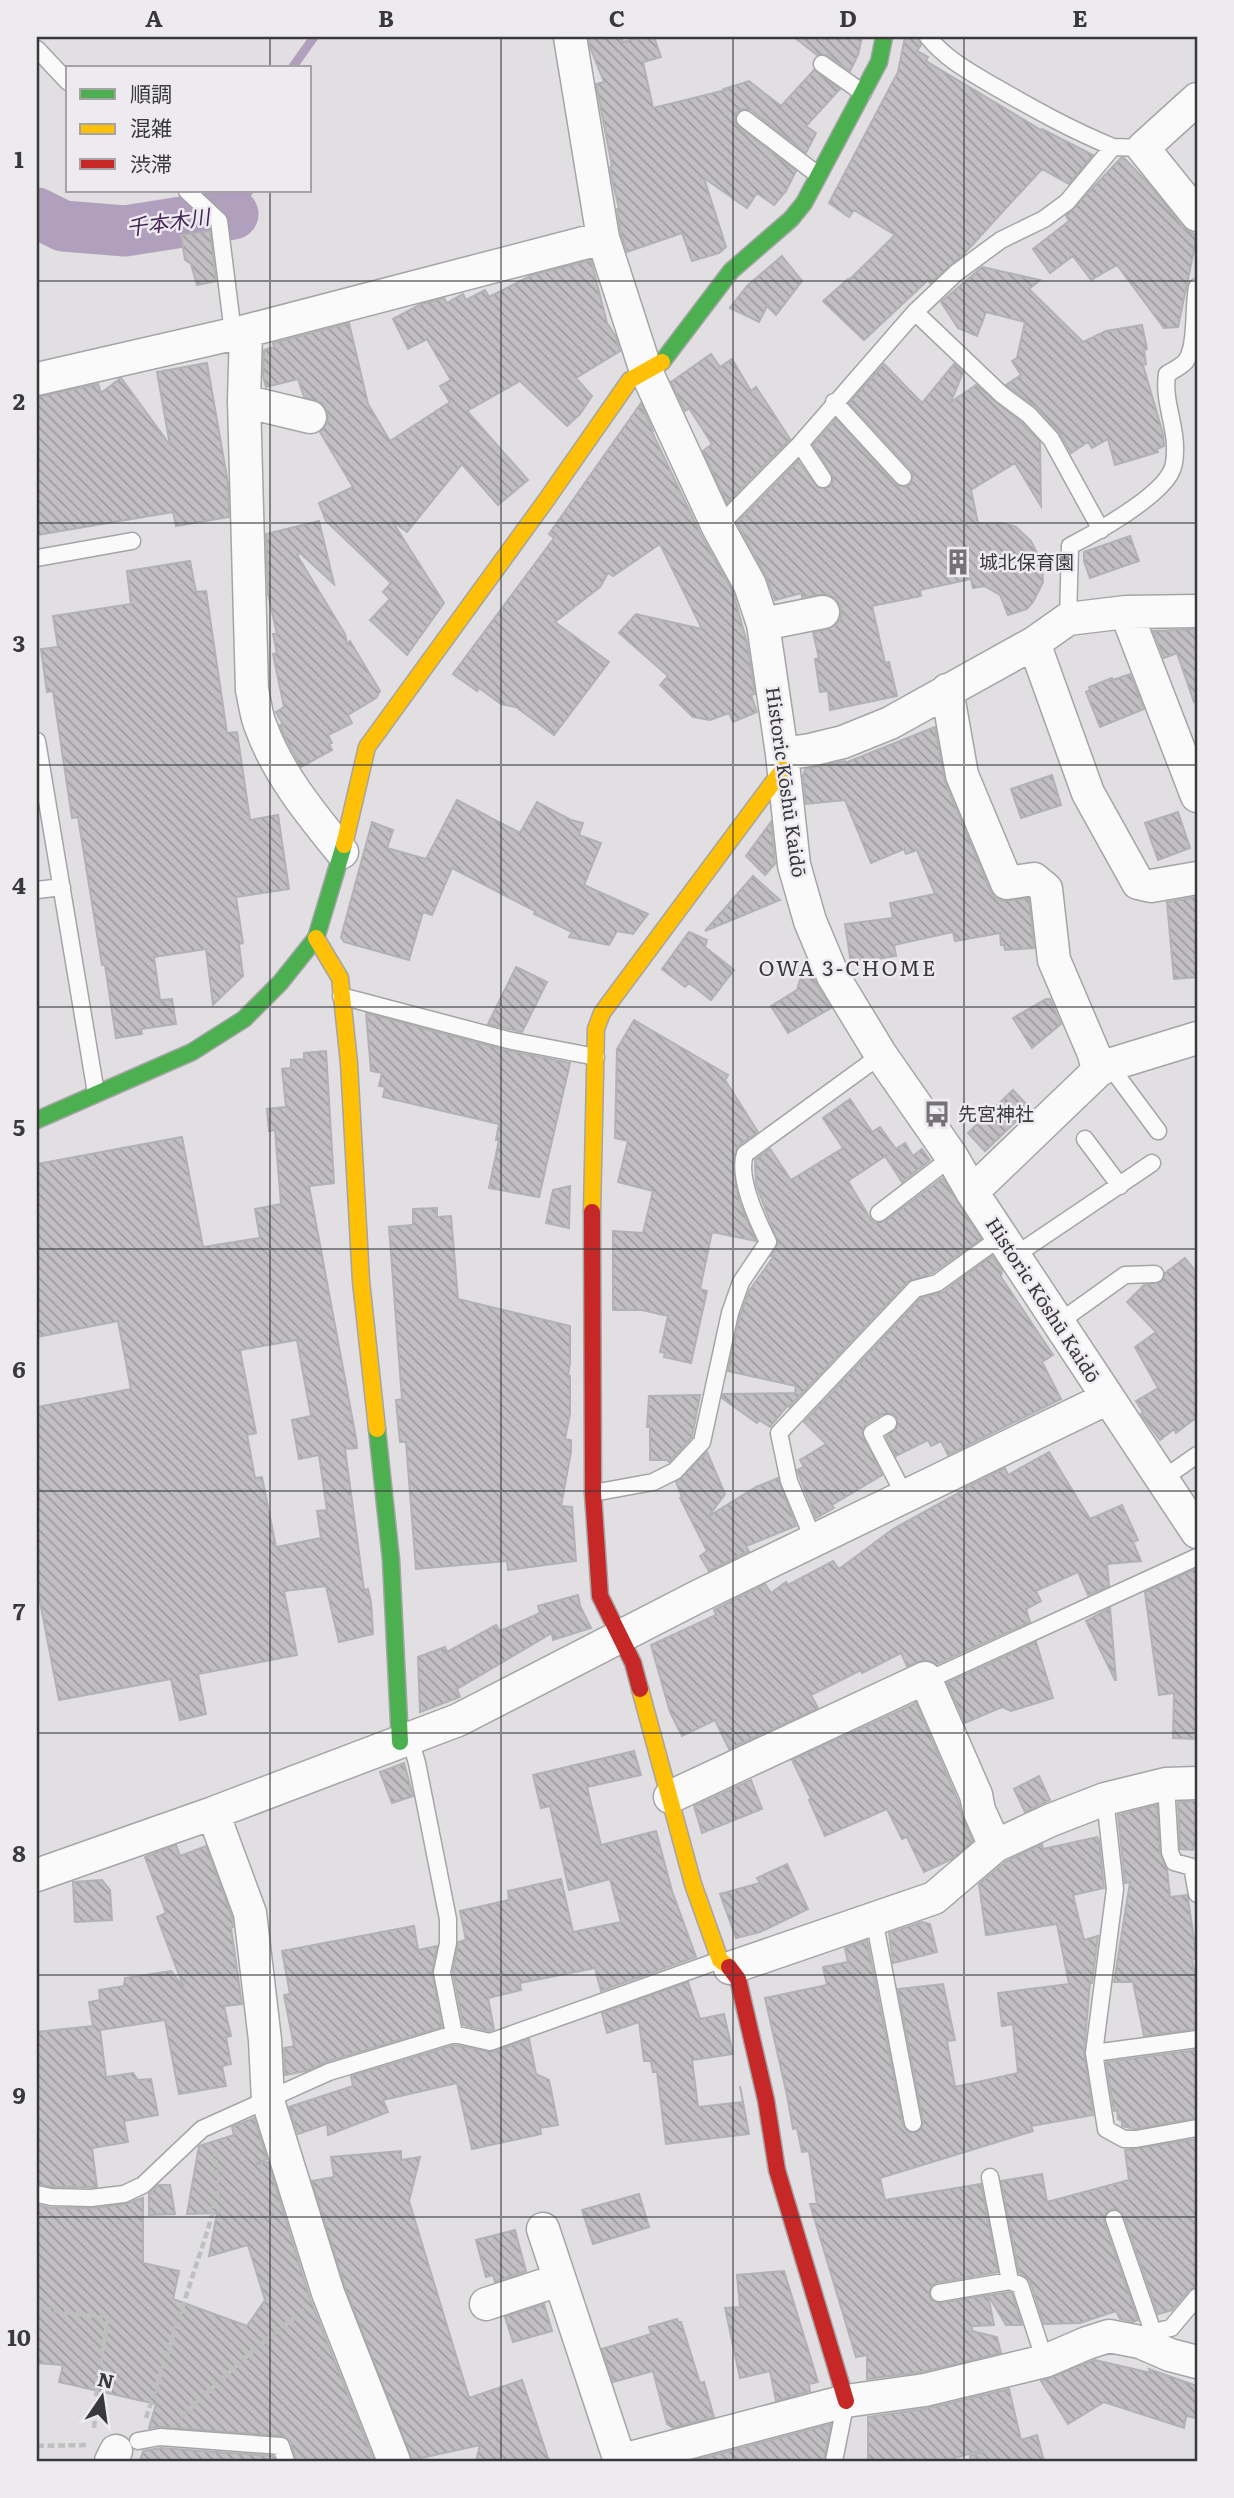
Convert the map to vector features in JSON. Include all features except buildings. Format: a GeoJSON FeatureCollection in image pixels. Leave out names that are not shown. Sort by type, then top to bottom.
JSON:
{"type":"FeatureCollection","features":[{"type":"Feature","properties":{"kind":"street","name":"Historic Kōshū Kaidō"},"geometry":{"type":"LineString","coordinates":[[570,37],[603,238],[646,371],[718,527],[750,585],[764,624],[794,865],[810,921],[833,976],[881,1055],[952,1157],[972,1192],[1164,1478],[1197,1532]]}},
{"type":"Feature","properties":{"kind":"street"},"geometry":{"type":"LineString","coordinates":[[37,1120],[192,1052],[244,1019],[280,983],[316,938],[342,852],[367,747],[630,380],[665,360],[731,271],[791,219],[804,203],[880,62],[884,37]]}},
{"type":"Feature","properties":{"kind":"street"},"geometry":{"type":"LineString","coordinates":[[1197,99],[1128,148],[1197,215]]}},
{"type":"Feature","properties":{"kind":"street"},"geometry":{"type":"LineString","coordinates":[[37,379],[239,332],[603,238]]}},
{"type":"Feature","properties":{"kind":"street"},"geometry":{"type":"LineString","coordinates":[[239,332],[244,401],[252,690],[260,725],[275,760],[310,813],[342,852]]}},
{"type":"Feature","properties":{"kind":"street"},"geometry":{"type":"LineString","coordinates":[[244,401],[310,417]]}},
{"type":"Feature","properties":{"kind":"street"},"geometry":{"type":"LineString","coordinates":[[846,2401],[776,2170],[765,2100],[738,1979],[725,1964],[693,1884],[633,1663],[621,1636],[607,1616],[600,1597],[593,1494],[591,1235],[596,1029],[602,1013],[783,761],[810,750],[843,742],[890,723],[1034,643],[1068,619],[1126,612],[1197,611]]}},
{"type":"Feature","properties":{"kind":"street"},"geometry":{"type":"LineString","coordinates":[[764,624],[823,612]]}},
{"type":"Feature","properties":{"kind":"street"},"geometry":{"type":"LineString","coordinates":[[1126,612],[1197,796]]}},
{"type":"Feature","properties":{"kind":"street"},"geometry":{"type":"LineString","coordinates":[[1034,643],[1088,793],[1138,883],[1151,886],[1197,878]]}},
{"type":"Feature","properties":{"kind":"street"},"geometry":{"type":"LineString","coordinates":[[947,690],[962,775],[1007,883],[1034,878],[1046,889],[1054,960],[1094,1054],[1103,1068]]}},
{"type":"Feature","properties":{"kind":"street"},"geometry":{"type":"LineString","coordinates":[[316,938],[340,978],[349,1062],[361,1280],[391,1560],[405,1740]]}},
{"type":"Feature","properties":{"kind":"street"},"geometry":{"type":"LineString","coordinates":[[972,1192],[1103,1068],[1197,1038]]}},
{"type":"Feature","properties":{"kind":"street"},"geometry":{"type":"LineString","coordinates":[[37,1875],[213,1813],[458,1720],[697,1597],[1108,1398]]}},
{"type":"Feature","properties":{"kind":"street"},"geometry":{"type":"LineString","coordinates":[[670,1797],[925,1678],[995,1846]]}},
{"type":"Feature","properties":{"kind":"street"},"geometry":{"type":"LineString","coordinates":[[725,1964],[934,1898],[995,1846],[1105,1799],[1166,1784],[1197,1783]]}},
{"type":"Feature","properties":{"kind":"street"},"geometry":{"type":"LineString","coordinates":[[213,1813],[250,1913],[265,2040],[268,2101],[328,2293],[394,2461]]}},
{"type":"Feature","properties":{"kind":"street"},"geometry":{"type":"LineString","coordinates":[[542,2229],[619,2461],[846,2401],[925,2390],[1045,2361],[1109,2336],[1146,2337],[1170,2355],[1197,2362]]}},
{"type":"Feature","properties":{"kind":"street"},"geometry":{"type":"LineString","coordinates":[[486,2304],[559,2280]]}},
{"type":"Feature","properties":{"kind":"lane"},"geometry":{"type":"LineString","coordinates":[[928,37],[949,59],[1019,101],[1080,134],[1128,148]]}},
{"type":"Feature","properties":{"kind":"lane"},"geometry":{"type":"LineString","coordinates":[[37,49],[66,80]]}},
{"type":"Feature","properties":{"kind":"lane"},"geometry":{"type":"LineString","coordinates":[[822,64],[864,93]]}},
{"type":"Feature","properties":{"kind":"lane"},"geometry":{"type":"LineString","coordinates":[[745,119],[820,176]]}},
{"type":"Feature","properties":{"kind":"lane"},"geometry":{"type":"LineString","coordinates":[[718,527],[800,443],[915,312],[956,272],[1001,240],[1044,219],[1128,148]]}},
{"type":"Feature","properties":{"kind":"lane"},"geometry":{"type":"LineString","coordinates":[[188,192],[219,221],[239,332]]}},
{"type":"Feature","properties":{"kind":"lane"},"geometry":{"type":"LineString","coordinates":[[1068,619],[1070,546],[1101,530],[1155,492],[1171,472],[1175,449],[1165,388],[1167,374],[1186,361],[1193,338],[1197,287]]}},
{"type":"Feature","properties":{"kind":"lane"},"geometry":{"type":"LineString","coordinates":[[915,312],[1051,439],[1101,530]]}},
{"type":"Feature","properties":{"kind":"lane"},"geometry":{"type":"LineString","coordinates":[[834,402],[903,477]]}},
{"type":"Feature","properties":{"kind":"lane"},"geometry":{"type":"LineString","coordinates":[[800,443],[823,479]]}},
{"type":"Feature","properties":{"kind":"lane"},"geometry":{"type":"LineString","coordinates":[[37,558],[132,541]]}},
{"type":"Feature","properties":{"kind":"lane"},"geometry":{"type":"LineString","coordinates":[[37,741],[96,1093]]}},
{"type":"Feature","properties":{"kind":"lane"},"geometry":{"type":"LineString","coordinates":[[37,890],[62,887]]}},
{"type":"Feature","properties":{"kind":"lane"},"geometry":{"type":"LineString","coordinates":[[341,996],[508,1040],[596,1057]]}},
{"type":"Feature","properties":{"kind":"lane"},"geometry":{"type":"LineString","coordinates":[[593,1494],[653,1482],[675,1471],[702,1442],[730,1312],[741,1282],[768,1242],[755,1216],[742,1164],[745,1154],[881,1055]]}},
{"type":"Feature","properties":{"kind":"lane"},"geometry":{"type":"LineString","coordinates":[[1103,1068],[1158,1131]]}},
{"type":"Feature","properties":{"kind":"lane"},"geometry":{"type":"LineString","coordinates":[[1085,1139],[1119,1186]]}},
{"type":"Feature","properties":{"kind":"lane"},"geometry":{"type":"LineString","coordinates":[[879,1213],[952,1157]]}},
{"type":"Feature","properties":{"kind":"lane"},"geometry":{"type":"LineString","coordinates":[[814,1541],[789,1481],[779,1433],[915,1289],[937,1283],[1008,1247],[1119,1186],[1152,1163]]}},
{"type":"Feature","properties":{"kind":"lane"},"geometry":{"type":"LineString","coordinates":[[1058,1323],[1125,1275],[1155,1275]]}},
{"type":"Feature","properties":{"kind":"lane"},"geometry":{"type":"LineString","coordinates":[[888,1423],[872,1433],[905,1496]]}},
{"type":"Feature","properties":{"kind":"lane"},"geometry":{"type":"LineString","coordinates":[[1164,1478],[1197,1455]]}},
{"type":"Feature","properties":{"kind":"lane"},"geometry":{"type":"LineString","coordinates":[[926,1681],[1197,1557]]}},
{"type":"Feature","properties":{"kind":"lane"},"geometry":{"type":"LineString","coordinates":[[405,1740],[417,1763],[448,1919],[448,1943],[442,1972],[454,2034]]}},
{"type":"Feature","properties":{"kind":"lane"},"geometry":{"type":"LineString","coordinates":[[1166,1784],[1170,1852],[1174,1862],[1195,1863],[1197,1894]]}},
{"type":"Feature","properties":{"kind":"lane"},"geometry":{"type":"LineString","coordinates":[[1105,1799],[1115,1889],[1094,2053],[1106,2129],[1124,2139],[1136,2139],[1197,2128]]}},
{"type":"Feature","properties":{"kind":"lane"},"geometry":{"type":"LineString","coordinates":[[874,1919],[913,2123]]}},
{"type":"Feature","properties":{"kind":"lane"},"geometry":{"type":"LineString","coordinates":[[37,2194],[91,2198],[124,2193],[143,2185],[202,2129],[329,2072],[454,2034],[490,2042],[725,1964]]}},
{"type":"Feature","properties":{"kind":"lane"},"geometry":{"type":"LineString","coordinates":[[1094,2053],[1197,2039]]}},
{"type":"Feature","properties":{"kind":"lane"},"geometry":{"type":"LineString","coordinates":[[990,2177],[1010,2281]]}},
{"type":"Feature","properties":{"kind":"lane"},"geometry":{"type":"LineString","coordinates":[[1114,2219],[1146,2337],[1171,2328],[1197,2297]]}},
{"type":"Feature","properties":{"kind":"lane"},"geometry":{"type":"LineString","coordinates":[[939,2293],[1010,2281],[1020,2285],[1045,2361]]}},
{"type":"Feature","properties":{"kind":"lane"},"geometry":{"type":"LineString","coordinates":[[834,2461],[846,2401]]}},
{"type":"Feature","properties":{"kind":"lane"},"geometry":{"type":"LineString","coordinates":[[115,2450],[160,2437],[281,2446],[286,2461]]}},
{"type":"Feature","properties":{"kind":"path"},"geometry":{"type":"LineString","coordinates":[[115,2450],[214,2205],[217,2194],[215,2122]]}},
{"type":"Feature","properties":{"kind":"path"},"geometry":{"type":"LineString","coordinates":[[160,2437],[284,2324],[328,2293]]}},
{"type":"Feature","properties":{"kind":"path"},"geometry":{"type":"LineString","coordinates":[[37,2314],[40,2308],[108,2319],[98,2375],[115,2450]]}},
{"type":"Feature","properties":{"kind":"path"},"geometry":{"type":"LineString","coordinates":[[37,2446],[115,2450]]}},
{"type":"Feature","properties":{"kind":"waterway","name":"千本木川"},"geometry":{"type":"LineString","coordinates":[[293,66],[314,37]]}},
{"type":"Feature","properties":{"kind":"waterway","name":"千本木川"},"geometry":{"type":"LineString","coordinates":[[233,214],[248,192]]}},
{"type":"Feature","properties":{"kind":"waterway","name":"千本木川"},"geometry":{"type":"LineString","coordinates":[[37,213],[63,226],[125,231],[233,214]]}},
{"type":"Feature","properties":{"kind":"traffic: fast"},"geometry":{"type":"LineString","coordinates":[[662,362],[731,271],[791,219],[804,203],[879,62],[884,37]]}},
{"type":"Feature","properties":{"kind":"traffic: fast"},"geometry":{"type":"LineString","coordinates":[[37,1120],[192,1052],[244,1019],[280,983],[316,938],[344,845]]}},
{"type":"Feature","properties":{"kind":"traffic: fast"},"geometry":{"type":"LineString","coordinates":[[377,1429],[391,1560],[400,1742]]}},
{"type":"Feature","properties":{"kind":"traffic: slow"},"geometry":{"type":"LineString","coordinates":[[344,845],[367,747],[630,380],[662,362]]}},
{"type":"Feature","properties":{"kind":"traffic: slow"},"geometry":{"type":"LineString","coordinates":[[592,1212],[596,1029],[602,1013],[783,769]]}},
{"type":"Feature","properties":{"kind":"traffic: slow"},"geometry":{"type":"LineString","coordinates":[[316,938],[340,978],[349,1063],[361,1281],[377,1429]]}},
{"type":"Feature","properties":{"kind":"traffic: slow"},"geometry":{"type":"LineString","coordinates":[[640,1689],[693,1884],[720,1960],[729,1967]]}},
{"type":"Feature","properties":{"kind":"traffic: jam"},"geometry":{"type":"LineString","coordinates":[[592,1212],[593,1494],[600,1596],[633,1663],[640,1689]]}},
{"type":"Feature","properties":{"kind":"traffic: jam"},"geometry":{"type":"LineString","coordinates":[[729,1967],[738,1979],[766,2100],[777,2170],[846,2401]]}},
{"type":"Feature","properties":{"kind":"place","name":"城北保育園"},"geometry":{"type":"Point","coordinates":[958,562]}},
{"type":"Feature","properties":{"kind":"place","name":"先宮神社"},"geometry":{"type":"Point","coordinates":[937,1114]}},
{"type":"Feature","properties":{"kind":"district","name":"OWA 3-CHOME"},"geometry":{"type":"Point","coordinates":[848,969]}}]}
